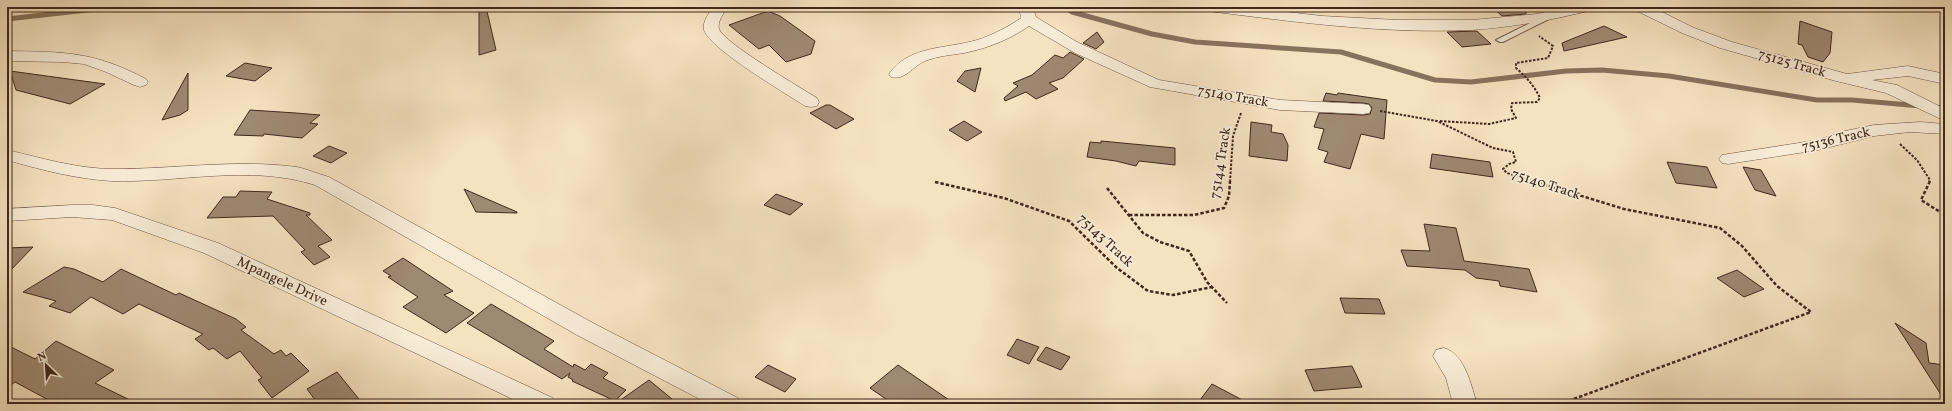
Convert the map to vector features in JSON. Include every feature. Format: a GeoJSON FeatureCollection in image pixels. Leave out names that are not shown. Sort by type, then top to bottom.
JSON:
{"type":"FeatureCollection","features":[{"type":"Feature","properties":{"kind":"street"},"geometry":{"type":"LineString","coordinates":[[720,7],[712,22],[712,28],[722,43],[811,102]]}},
{"type":"Feature","properties":{"kind":"street"},"geometry":{"type":"LineString","coordinates":[[1114,7],[1154,7]]}},
{"type":"Feature","properties":{"kind":"street"},"geometry":{"type":"LineString","coordinates":[[1208,7],[1322,21],[1398,25],[1472,25],[1557,14],[1587,7]]}},
{"type":"Feature","properties":{"kind":"street","name":"75125 Track"},"geometry":{"type":"LineString","coordinates":[[1640,7],[1687,30],[1726,45],[1890,90],[1918,101],[1939,113]]}},
{"type":"Feature","properties":{"kind":"street"},"geometry":{"type":"LineString","coordinates":[[897,74],[910,62],[923,55],[975,46],[994,40],[1018,27],[1027,13]]}},
{"type":"Feature","properties":{"kind":"street","name":"75140 Track"},"geometry":{"type":"LineString","coordinates":[[1027,13],[1067,44],[1140,79],[1172,87],[1280,105],[1363,109]]}},
{"type":"Feature","properties":{"kind":"street"},"geometry":{"type":"LineString","coordinates":[[7,56],[63,57],[93,62],[115,69],[140,82]]}},
{"type":"Feature","properties":{"kind":"street"},"geometry":{"type":"LineString","coordinates":[[1842,78],[1908,71],[1945,79]]}},
{"type":"Feature","properties":{"kind":"street","name":"75136 Track"},"geometry":{"type":"LineString","coordinates":[[1728,159],[1793,150],[1821,144],[1851,135],[1879,130],[1921,127],[1945,129]]}},
{"type":"Feature","properties":{"kind":"street"},"geometry":{"type":"LineString","coordinates":[[7,155],[65,170],[113,175],[247,170],[297,173],[322,182],[585,329],[730,404]]}},
{"type":"Feature","properties":{"kind":"street","name":"Mpangele Drive"},"geometry":{"type":"LineString","coordinates":[[7,215],[79,211],[115,214],[211,248],[545,404]]}},
{"type":"Feature","properties":{"kind":"street"},"geometry":{"type":"LineString","coordinates":[[1444,356],[1457,376],[1465,404]]}},
{"type":"Feature","properties":{"kind":"lane"},"geometry":{"type":"LineString","coordinates":[[1500,40],[1557,14]]}},
{"type":"Feature","properties":{"kind":"path"},"geometry":{"type":"LineString","coordinates":[[1438,121],[1489,124],[1516,118],[1511,109],[1512,103],[1537,102],[1540,98],[1536,87],[1516,68],[1516,63],[1548,58],[1553,46],[1528,26]]}},
{"type":"Feature","properties":{"kind":"path","name":"75144 Track"},"geometry":{"type":"LineString","coordinates":[[1129,215],[1194,215],[1224,208],[1229,196],[1233,136],[1242,109],[1248,99]]}},
{"type":"Feature","properties":{"kind":"path","name":"75140 Track"},"geometry":{"type":"LineString","coordinates":[[1363,109],[1438,121],[1493,148],[1513,152],[1516,162],[1504,167],[1503,170],[1507,173],[1624,209],[1720,228],[1742,246],[1777,286],[1811,312],[1560,404]]}},
{"type":"Feature","properties":{"kind":"path"},"geometry":{"type":"LineString","coordinates":[[1879,130],[1909,151],[1923,166],[1930,180],[1921,200],[1945,215]]}},
{"type":"Feature","properties":{"kind":"path","name":"75143 Track"},"geometry":{"type":"LineString","coordinates":[[936,182],[1004,198],[1069,221],[1117,268],[1148,291],[1173,295],[1212,287]]}},
{"type":"Feature","properties":{"kind":"path"},"geometry":{"type":"LineString","coordinates":[[1107,188],[1143,233],[1160,242],[1189,251],[1212,287],[1227,303]]}},
{"type":"Feature","properties":{"kind":"building"},"geometry":{"type":"Polygon","coordinates":[[[479,7],[486,7],[496,50],[479,55],[479,7]]]}},
{"type":"Feature","properties":{"kind":"building"},"geometry":{"type":"Polygon","coordinates":[[[1492,7],[1526,7],[1526,14],[1502,16],[1492,7]]]}},
{"type":"Feature","properties":{"kind":"building"},"geometry":{"type":"Polygon","coordinates":[[[768,11],[780,16],[815,41],[811,54],[786,62],[769,45],[759,49],[729,25],[768,11]]]}},
{"type":"Feature","properties":{"kind":"building"},"geometry":{"type":"Polygon","coordinates":[[[1800,21],[1832,32],[1830,53],[1823,62],[1808,57],[1802,45],[1798,44],[1800,21]]]}},
{"type":"Feature","properties":{"kind":"building"},"geometry":{"type":"Polygon","coordinates":[[[1604,26],[1627,37],[1564,51],[1562,43],[1604,26]]]}},
{"type":"Feature","properties":{"kind":"building"},"geometry":{"type":"Polygon","coordinates":[[[1477,31],[1491,44],[1462,47],[1447,32],[1477,31]]]}},
{"type":"Feature","properties":{"kind":"building"},"geometry":{"type":"Polygon","coordinates":[[[1097,32],[1104,42],[1096,49],[1083,43],[1097,32]]]}},
{"type":"Feature","properties":{"kind":"building"},"geometry":{"type":"Polygon","coordinates":[[[1070,52],[1084,59],[1063,78],[1049,83],[1058,89],[1036,99],[1026,92],[1005,101],[1004,98],[1018,86],[1013,83],[1032,75],[1055,55],[1063,58],[1070,52]]]}},
{"type":"Feature","properties":{"kind":"building"},"geometry":{"type":"Polygon","coordinates":[[[245,63],[272,68],[255,81],[226,76],[245,63]]]}},
{"type":"Feature","properties":{"kind":"building"},"geometry":{"type":"Polygon","coordinates":[[[981,68],[975,92],[957,81],[965,71],[981,68]]]}},
{"type":"Feature","properties":{"kind":"building"},"geometry":{"type":"Polygon","coordinates":[[[10,71],[105,84],[70,104],[16,90],[10,71]]]}},
{"type":"Feature","properties":{"kind":"building"},"geometry":{"type":"Polygon","coordinates":[[[188,73],[188,110],[180,115],[162,120],[188,73]]]}},
{"type":"Feature","properties":{"kind":"building"},"geometry":{"type":"Polygon","coordinates":[[[1326,93],[1337,95],[1338,93],[1387,100],[1384,139],[1361,134],[1350,169],[1324,162],[1328,152],[1318,149],[1324,129],[1314,127],[1319,113],[1363,115],[1370,114],[1372,108],[1369,104],[1363,103],[1323,101],[1326,93]]]}},
{"type":"Feature","properties":{"kind":"building"},"geometry":{"type":"Polygon","coordinates":[[[826,105],[830,105],[854,119],[836,129],[810,113],[826,105]]]}},
{"type":"Feature","properties":{"kind":"building"},"geometry":{"type":"Polygon","coordinates":[[[250,110],[320,115],[310,123],[318,124],[302,138],[264,134],[263,136],[234,135],[250,110]]]}},
{"type":"Feature","properties":{"kind":"building"},"geometry":{"type":"Polygon","coordinates":[[[964,121],[982,132],[967,141],[949,130],[964,121]]]}},
{"type":"Feature","properties":{"kind":"building"},"geometry":{"type":"Polygon","coordinates":[[[1251,122],[1272,125],[1271,132],[1283,134],[1288,145],[1287,161],[1249,156],[1251,122]]]}},
{"type":"Feature","properties":{"kind":"building"},"geometry":{"type":"Polygon","coordinates":[[[1101,141],[1175,148],[1175,165],[1139,161],[1136,166],[1116,161],[1087,157],[1090,142],[1101,143],[1101,141]]]}},
{"type":"Feature","properties":{"kind":"building"},"geometry":{"type":"Polygon","coordinates":[[[329,146],[347,153],[331,163],[313,156],[329,146]]]}},
{"type":"Feature","properties":{"kind":"building"},"geometry":{"type":"Polygon","coordinates":[[[1432,154],[1490,162],[1493,177],[1430,168],[1432,154]]]}},
{"type":"Feature","properties":{"kind":"building"},"geometry":{"type":"Polygon","coordinates":[[[1667,162],[1707,167],[1717,188],[1676,183],[1667,162]]]}},
{"type":"Feature","properties":{"kind":"building"},"geometry":{"type":"Polygon","coordinates":[[[1743,167],[1761,170],[1776,196],[1755,190],[1743,167]]]}},
{"type":"Feature","properties":{"kind":"building"},"geometry":{"type":"Polygon","coordinates":[[[464,189],[517,212],[517,213],[476,212],[464,189]]]}},
{"type":"Feature","properties":{"kind":"building"},"geometry":{"type":"Polygon","coordinates":[[[240,191],[272,192],[267,199],[310,213],[310,215],[306,215],[332,240],[318,246],[330,257],[314,265],[301,252],[305,250],[273,216],[207,218],[223,197],[236,197],[240,191]]]}},
{"type":"Feature","properties":{"kind":"building"},"geometry":{"type":"Polygon","coordinates":[[[776,194],[803,204],[790,215],[764,205],[776,194]]]}},
{"type":"Feature","properties":{"kind":"building"},"geometry":{"type":"Polygon","coordinates":[[[1424,224],[1456,228],[1464,261],[1529,269],[1537,292],[1500,286],[1499,281],[1476,278],[1465,270],[1407,266],[1401,250],[1430,251],[1424,224]]]}},
{"type":"Feature","properties":{"kind":"building"},"geometry":{"type":"Polygon","coordinates":[[[33,247],[7,274],[7,248],[33,247]]]}},
{"type":"Feature","properties":{"kind":"building"},"geometry":{"type":"Polygon","coordinates":[[[403,258],[453,291],[444,295],[474,313],[446,333],[403,307],[418,297],[388,277],[391,276],[383,271],[403,258]]]}},
{"type":"Feature","properties":{"kind":"building"},"geometry":{"type":"Polygon","coordinates":[[[64,267],[74,269],[103,282],[121,269],[176,295],[179,293],[236,319],[246,327],[241,330],[274,354],[281,350],[286,356],[291,353],[309,371],[272,398],[258,380],[262,378],[240,351],[227,359],[213,348],[209,350],[195,339],[203,334],[139,304],[123,314],[91,297],[70,313],[49,306],[56,301],[23,292],[64,267]]]}},
{"type":"Feature","properties":{"kind":"building"},"geometry":{"type":"Polygon","coordinates":[[[1737,270],[1764,289],[1744,297],[1717,278],[1737,270]]]}},
{"type":"Feature","properties":{"kind":"building"},"geometry":{"type":"Polygon","coordinates":[[[1340,298],[1379,299],[1385,314],[1345,313],[1340,298]]]}},
{"type":"Feature","properties":{"kind":"building"},"geometry":{"type":"Polygon","coordinates":[[[491,304],[554,341],[544,349],[573,367],[574,364],[585,370],[591,364],[608,373],[603,378],[626,390],[615,401],[572,381],[573,380],[568,377],[570,373],[562,379],[467,323],[491,304]]]}},
{"type":"Feature","properties":{"kind":"building"},"geometry":{"type":"Polygon","coordinates":[[[1895,323],[1926,343],[1929,363],[1945,365],[1945,401],[1895,323]]]}},
{"type":"Feature","properties":{"kind":"building"},"geometry":{"type":"Polygon","coordinates":[[[1017,339],[1039,347],[1029,364],[1007,355],[1017,339]]]}},
{"type":"Feature","properties":{"kind":"building"},"geometry":{"type":"Polygon","coordinates":[[[56,341],[114,370],[95,383],[138,404],[56,404],[15,382],[7,388],[7,345],[35,359],[56,341]]]}},
{"type":"Feature","properties":{"kind":"building"},"geometry":{"type":"Polygon","coordinates":[[[1046,347],[1070,357],[1061,370],[1037,360],[1046,347]]]}},
{"type":"Feature","properties":{"kind":"building"},"geometry":{"type":"Polygon","coordinates":[[[768,365],[796,379],[785,392],[755,377],[768,365]]]}},
{"type":"Feature","properties":{"kind":"building"},"geometry":{"type":"Polygon","coordinates":[[[898,365],[955,404],[893,404],[870,388],[898,365]]]}},
{"type":"Feature","properties":{"kind":"building"},"geometry":{"type":"Polygon","coordinates":[[[1352,366],[1362,387],[1314,391],[1305,370],[1352,366]]]}},
{"type":"Feature","properties":{"kind":"building"},"geometry":{"type":"Polygon","coordinates":[[[337,372],[363,404],[318,404],[307,389],[337,372]]]}},
{"type":"Feature","properties":{"kind":"building"},"geometry":{"type":"Polygon","coordinates":[[[649,380],[678,404],[615,404],[649,380]]]}},
{"type":"Feature","properties":{"kind":"building"},"geometry":{"type":"Polygon","coordinates":[[[1212,384],[1250,404],[1197,404],[1212,384]]]}},
{"type":"Feature","properties":{"kind":"waterway"},"geometry":{"type":"LineString","coordinates":[[7,19],[114,7]]}},
{"type":"Feature","properties":{"kind":"waterway"},"geometry":{"type":"LineString","coordinates":[[1064,7],[1072,12],[1152,34],[1195,42],[1341,52],[1435,80],[1471,82],[1566,71],[1602,70],[1669,76],[1817,100],[1852,100],[1921,106]]}},
{"type":"Feature","properties":{"kind":"waterway"},"geometry":{"type":"LineString","coordinates":[[1934,107],[1945,108]]}}]}
